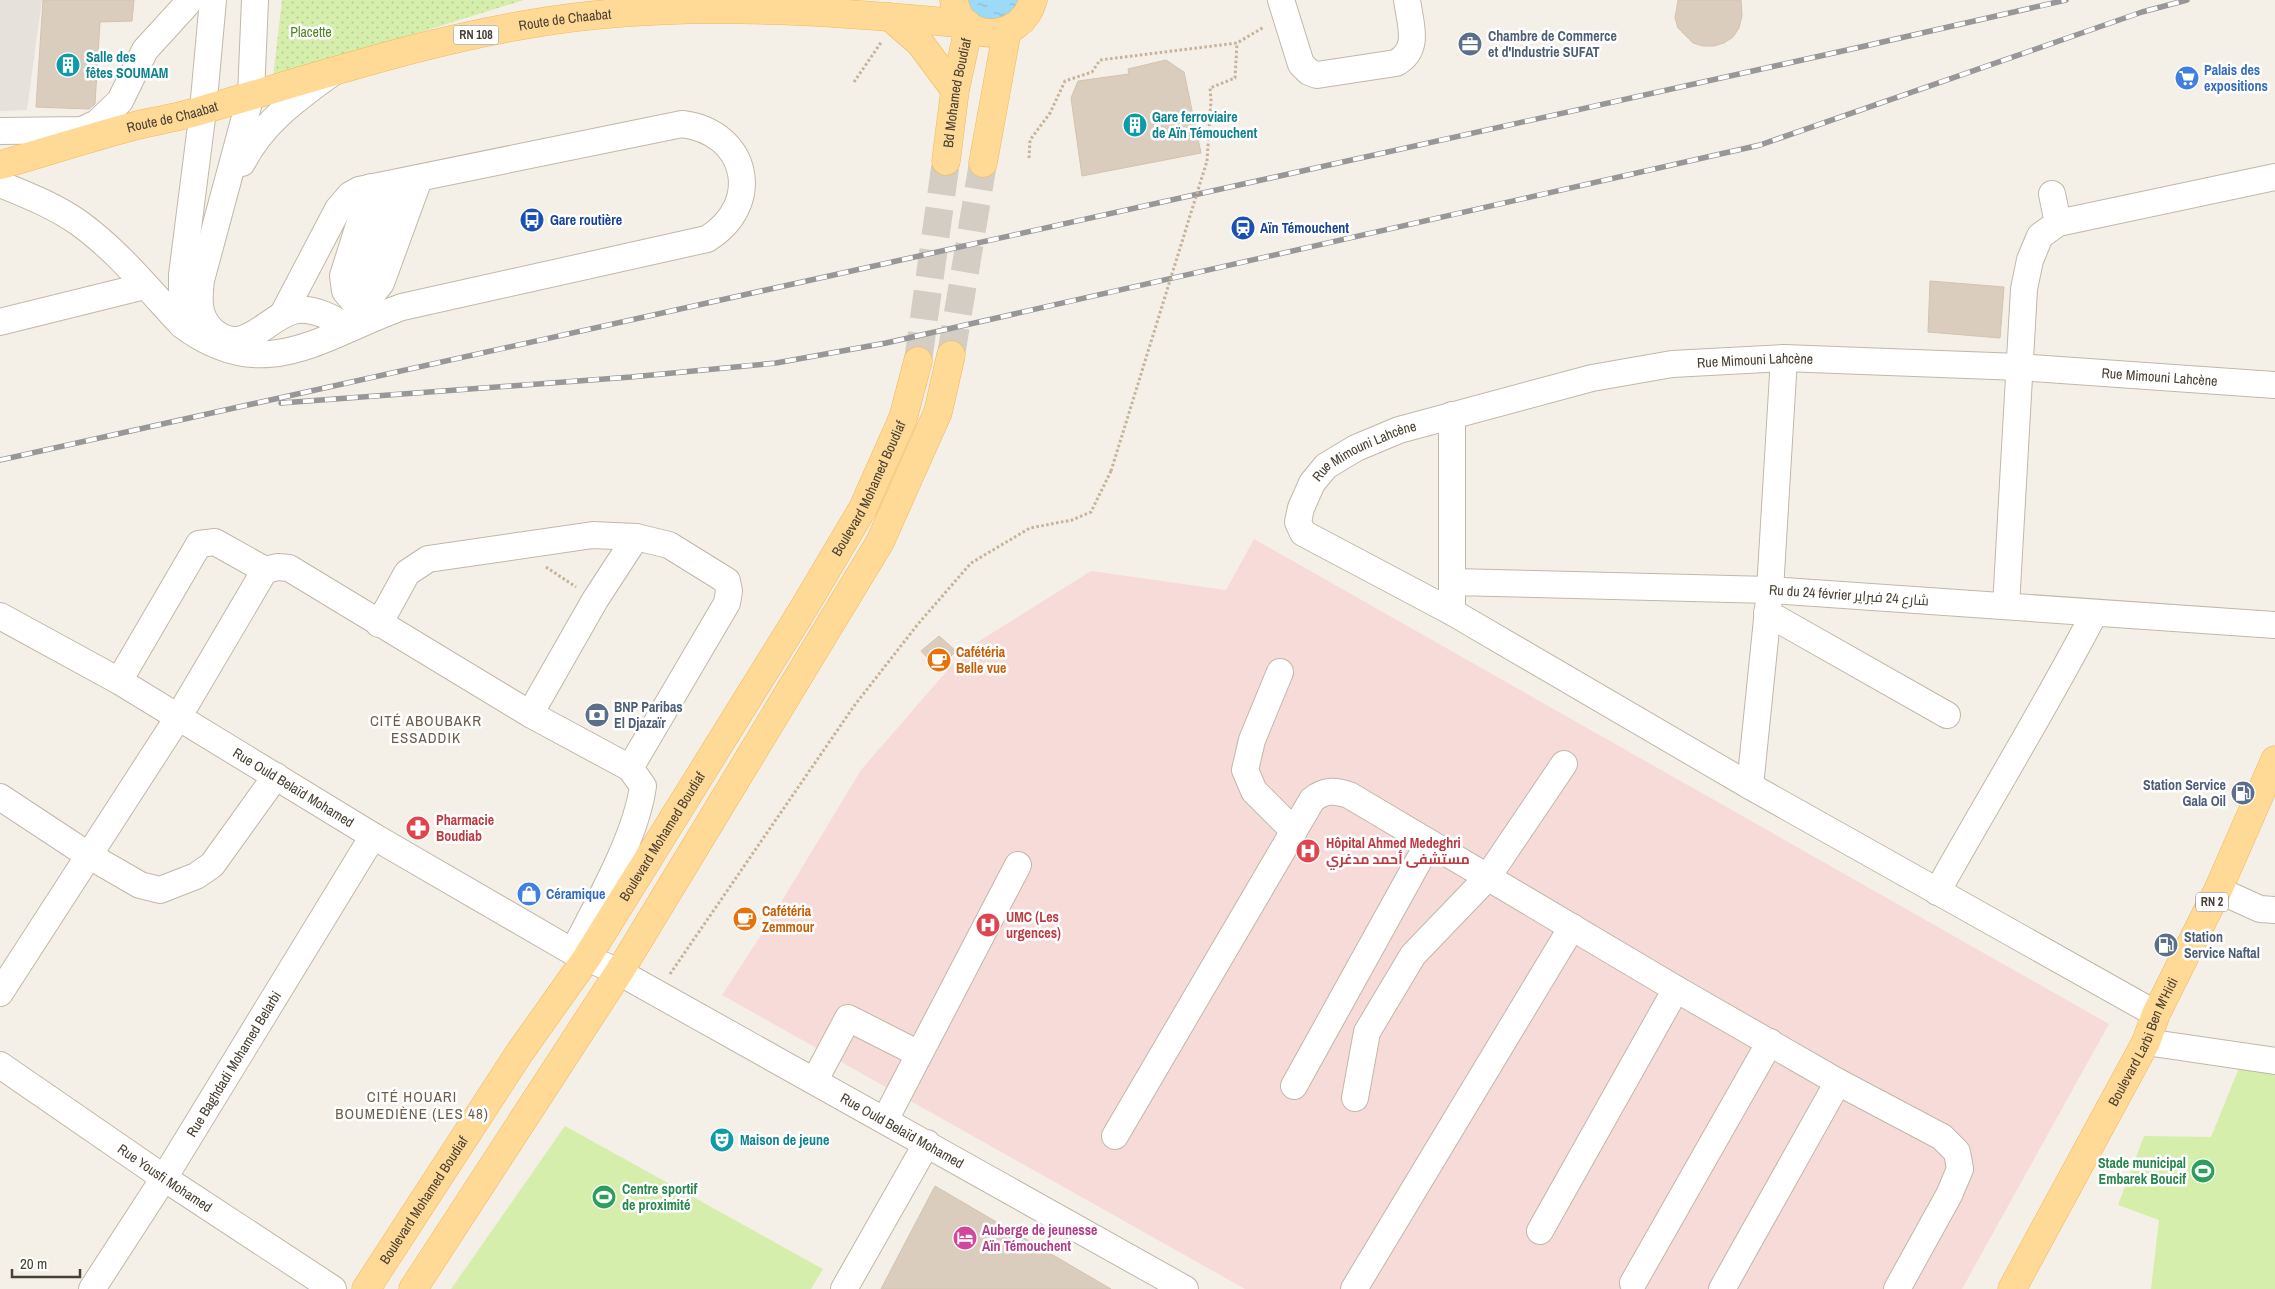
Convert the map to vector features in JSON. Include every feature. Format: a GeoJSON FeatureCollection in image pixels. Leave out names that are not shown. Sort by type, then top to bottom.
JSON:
{"type":"FeatureCollection","features":[{"type":"Feature","properties":{"kind":"main road"},"geometry":{"type":"LineString","coordinates":[[954,0],[959,14],[968,25]]}},
{"type":"Feature","properties":{"kind":"main road"},"geometry":{"type":"LineString","coordinates":[[983,163],[1007,31],[1016,26],[1039,3]]}},
{"type":"Feature","properties":{"kind":"main road","name":"Route de Chaabat"},"geometry":{"type":"LineString","coordinates":[[0,166],[438,43],[520,26],[596,15],[733,9],[888,26],[968,25],[987,33],[1007,31]]}},
{"type":"Feature","properties":{"kind":"main road","name":"Bd Mohamed Boudiaf"},"geometry":{"type":"LineString","coordinates":[[946,161],[955,90],[968,25]]}},
{"type":"Feature","properties":{"kind":"main road"},"geometry":{"type":"LineString","coordinates":[[888,26],[920,43],[955,90]]}},
{"type":"Feature","properties":{"kind":"main road"},"geometry":{"type":"LineString","coordinates":[[413,1289],[619,972],[880,542],[938,412],[951,355]]}},
{"type":"Feature","properties":{"kind":"main road","name":"Boulevard Mohamed Boudiaf"},"geometry":{"type":"LineString","coordinates":[[366,1289],[802,611],[863,508],[903,418],[918,362]]}},
{"type":"Feature","properties":{"kind":"main road","name":"Boulevard Larbi Ben M'Hidi"},"geometry":{"type":"LineString","coordinates":[[2012,1289],[2146,1042],[2156,1014],[2218,890],[2275,760]]}},
{"type":"Feature","properties":{"kind":"street"},"geometry":{"type":"LineString","coordinates":[[0,131],[82,130],[97,123],[120,100],[145,50],[189,0]]}},
{"type":"Feature","properties":{"kind":"street"},"geometry":{"type":"LineString","coordinates":[[182,325],[182,275],[203,110],[213,0]]}},
{"type":"Feature","properties":{"kind":"street"},"geometry":{"type":"LineString","coordinates":[[255,0],[251,95],[201,280],[200,304],[204,320],[220,336],[240,339],[265,328],[282,314],[294,310],[353,316],[402,307],[707,239],[720,231],[738,207],[742,192],[742,177],[738,162],[731,150],[721,139],[710,131],[682,124],[371,187],[350,195],[338,209],[282,314]]}},
{"type":"Feature","properties":{"kind":"street"},"geometry":{"type":"LineString","coordinates":[[1283,8],[1302,64],[1309,72],[1323,74],[1396,63],[1402,59],[1410,51],[1414,39],[1407,0]]}},
{"type":"Feature","properties":{"kind":"street"},"geometry":{"type":"LineString","coordinates":[[224,200],[246,155],[260,133],[282,111],[334,71]]}},
{"type":"Feature","properties":{"kind":"street"},"geometry":{"type":"LineString","coordinates":[[120,100],[123,130]]}},
{"type":"Feature","properties":{"kind":"street"},"geometry":{"type":"LineString","coordinates":[[2006,606],[2024,289],[2030,260],[2040,236],[2058,223],[2275,177]]}},
{"type":"Feature","properties":{"kind":"street"},"geometry":{"type":"LineString","coordinates":[[0,184],[53,207],[78,223],[101,241],[182,325],[207,342],[239,352],[273,355],[306,347],[353,316],[382,284],[408,181]]}},
{"type":"Feature","properties":{"kind":"street"},"geometry":{"type":"LineString","coordinates":[[353,316],[343,276],[371,187]]}},
{"type":"Feature","properties":{"kind":"street"},"geometry":{"type":"LineString","coordinates":[[2052,194],[2058,223]]}},
{"type":"Feature","properties":{"kind":"street"},"geometry":{"type":"LineString","coordinates":[[0,322],[145,286]]}},
{"type":"Feature","properties":{"kind":"street"},"geometry":{"type":"LineString","coordinates":[[1750,786],[1768,602],[1784,358]]}},
{"type":"Feature","properties":{"kind":"street","name":"Rue Mimouni Lahcène"},"geometry":{"type":"LineString","coordinates":[[1452,612],[1303,533],[1298,522],[1301,508],[1312,483],[1326,466],[1356,448],[1399,430],[1592,378],[1672,364],[1784,358],[2019,368],[2275,385]]}},
{"type":"Feature","properties":{"kind":"street"},"geometry":{"type":"LineString","coordinates":[[1452,415],[1452,612],[1750,786],[2156,1014]]}},
{"type":"Feature","properties":{"kind":"street"},"geometry":{"type":"LineString","coordinates":[[379,624],[407,573],[428,559],[593,534],[636,537],[669,544],[727,581],[729,591],[727,603],[630,768]]}},
{"type":"Feature","properties":{"kind":"street"},"geometry":{"type":"LineString","coordinates":[[530,714],[595,600],[636,537]]}},
{"type":"Feature","properties":{"kind":"street"},"geometry":{"type":"LineString","coordinates":[[119,681],[199,544],[215,542],[265,570],[278,567],[289,568],[530,714],[630,768],[643,786],[641,801],[580,955]]}},
{"type":"Feature","properties":{"kind":"street"},"geometry":{"type":"LineString","coordinates":[[0,993],[179,716],[265,570]]}},
{"type":"Feature","properties":{"kind":"street","name":"Ru du 24 février شارع 24 فبراير"},"geometry":{"type":"LineString","coordinates":[[1452,582],[1768,602],[2006,606],[2094,614],[2275,625]]}},
{"type":"Feature","properties":{"kind":"street"},"geometry":{"type":"LineString","coordinates":[[1768,602],[1947,715]]}},
{"type":"Feature","properties":{"kind":"street"},"geometry":{"type":"LineString","coordinates":[[1937,892],[2001,778],[2058,683],[2094,614]]}},
{"type":"Feature","properties":{"kind":"street","name":"Rue Ould Belaïd Mohamed"},"geometry":{"type":"LineString","coordinates":[[0,616],[179,716],[373,836],[580,955],[619,972],[815,1080],[1185,1289]]}},
{"type":"Feature","properties":{"kind":"street"},"geometry":{"type":"LineString","coordinates":[[1280,672],[1252,740],[1245,770],[1254,791],[1294,831]]}},
{"type":"Feature","properties":{"kind":"street"},"geometry":{"type":"LineString","coordinates":[[1355,1098],[1367,1032],[1413,955],[1487,878],[1564,764]]}},
{"type":"Feature","properties":{"kind":"street"},"geometry":{"type":"LineString","coordinates":[[0,797],[88,855],[140,885],[160,890],[196,876],[212,865],[276,776]]}},
{"type":"Feature","properties":{"kind":"street"},"geometry":{"type":"LineString","coordinates":[[1115,1136],[1312,800],[1320,793],[1334,791],[1349,795],[1428,844],[1676,989],[1838,1082],[1942,1137],[1957,1152],[1960,1169],[1949,1195],[1897,1289]]}},
{"type":"Feature","properties":{"kind":"street","name":"Rue Baghdadi Mohamed Belarbi"},"geometry":{"type":"LineString","coordinates":[[92,1289],[164,1178],[373,836]]}},
{"type":"Feature","properties":{"kind":"street"},"geometry":{"type":"LineString","coordinates":[[1294,1086],[1428,844]]}},
{"type":"Feature","properties":{"kind":"street"},"geometry":{"type":"LineString","coordinates":[[885,1120],[1018,866]]}},
{"type":"Feature","properties":{"kind":"street"},"geometry":{"type":"LineString","coordinates":[[2218,890],[2260,908],[2275,910]]}},
{"type":"Feature","properties":{"kind":"street"},"geometry":{"type":"LineString","coordinates":[[1354,1289],[1572,927]]}},
{"type":"Feature","properties":{"kind":"street"},"geometry":{"type":"LineString","coordinates":[[1540,1232],[1676,989]]}},
{"type":"Feature","properties":{"kind":"street"},"geometry":{"type":"LineString","coordinates":[[815,1080],[848,1018],[919,1054]]}},
{"type":"Feature","properties":{"kind":"street"},"geometry":{"type":"LineString","coordinates":[[1633,1283],[1770,1042]]}},
{"type":"Feature","properties":{"kind":"street"},"geometry":{"type":"LineString","coordinates":[[2146,1042],[2275,1061]]}},
{"type":"Feature","properties":{"kind":"street","name":"Rue Yousfi Mohamed"},"geometry":{"type":"LineString","coordinates":[[0,1065],[164,1178],[333,1289]]}},
{"type":"Feature","properties":{"kind":"street"},"geometry":{"type":"LineString","coordinates":[[1722,1289],[1838,1082]]}},
{"type":"Feature","properties":{"kind":"street"},"geometry":{"type":"LineString","coordinates":[[844,1289],[927,1143]]}},
{"type":"Feature","properties":{"kind":"path"},"geometry":{"type":"LineString","coordinates":[[1029,158],[1030,140],[1050,113],[1064,81],[1092,72],[1100,60],[1237,43],[1283,8]]}},
{"type":"Feature","properties":{"kind":"path"},"geometry":{"type":"LineString","coordinates":[[854,82],[888,26]]}},
{"type":"Feature","properties":{"kind":"path"},"geometry":{"type":"LineString","coordinates":[[657,993],[854,706],[918,624],[971,563],[1030,528],[1072,520],[1091,512],[1111,471],[1208,162],[1210,88],[1235,78],[1237,43]]}},
{"type":"Feature","properties":{"kind":"path"},"geometry":{"type":"LineString","coordinates":[[514,546],[595,600]]}},
{"type":"Feature","properties":{"kind":"shaded area"},"geometry":{"type":"Polygon","coordinates":[[[0,0],[42,0],[27,110],[0,111],[0,0]]]}},
{"type":"Feature","properties":{"kind":"shaded area","name":"Hôpital Ahmed Medeghri مستشفى أحمد مدغري"},"geometry":{"type":"Polygon","coordinates":[[[1254,539],[2109,1024],[1962,1289],[1245,1289],[722,995],[763,932],[861,770],[965,650],[1091,571],[1226,590],[1254,539]]]}},
{"type":"Feature","properties":{"kind":"green space","name":"Placette"},"geometry":{"type":"Polygon","coordinates":[[[282,0],[524,0],[273,78],[282,0]]]}},
{"type":"Feature","properties":{"kind":"green space","name":"Stade municipal Embarek Boucif"},"geometry":{"type":"Polygon","coordinates":[[[2241,1063],[2275,1068],[2275,1289],[2151,1289],[2159,1220],[2118,1205],[2144,1136],[2211,1137],[2241,1063]]]}},
{"type":"Feature","properties":{"kind":"green space","name":"Centre sportif de proximité"},"geometry":{"type":"Polygon","coordinates":[[[565,1126],[823,1269],[811,1289],[451,1289],[565,1126]]]}},
{"type":"Feature","properties":{"kind":"water"},"geometry":{"type":"Polygon","coordinates":[[[964,0],[1023,0],[1017,16],[980,24],[964,0]]]}},
{"type":"Feature","properties":{"kind":"building","name":"Salle des fêtes SOUMAM"},"geometry":{"type":"Polygon","coordinates":[[[43,0],[134,0],[132,21],[100,22],[95,104],[89,109],[36,107],[43,0]]]}},
{"type":"Feature","properties":{"kind":"building"},"geometry":{"type":"Polygon","coordinates":[[[1678,0],[1741,0],[1742,16],[1739,28],[1733,37],[1724,43],[1714,46],[1703,46],[1693,43],[1678,28],[1675,18],[1678,0]]]}},
{"type":"Feature","properties":{"kind":"building","name":"Gare ferroviaire de Aïn Témouchent"},"geometry":{"type":"Polygon","coordinates":[[[1166,60],[1184,72],[1201,153],[1082,176],[1071,98],[1078,81],[1129,74],[1128,69],[1166,60]]]}},
{"type":"Feature","properties":{"kind":"building"},"geometry":{"type":"Polygon","coordinates":[[[1930,281],[2004,287],[2000,338],[1928,332],[1930,281]]]}},
{"type":"Feature","properties":{"kind":"building","name":"Cafétéria Belle vue"},"geometry":{"type":"Polygon","coordinates":[[[939,636],[956,651],[938,669],[921,651],[939,636]]]}},
{"type":"Feature","properties":{"kind":"building","name":"Auberge de jeunesse Aïn Témouchent"},"geometry":{"type":"Polygon","coordinates":[[[935,1186],[1111,1289],[881,1289],[935,1186]]]}},
{"type":"Feature","properties":{"kind":"tunnel"},"geometry":{"type":"LineString","coordinates":[[918,361],[946,161]]}},
{"type":"Feature","properties":{"kind":"tunnel"},"geometry":{"type":"LineString","coordinates":[[951,355],[983,163]]}},
{"type":"Feature","properties":{"kind":"railway"},"geometry":{"type":"LineString","coordinates":[[0,460],[2066,0]]}},
{"type":"Feature","properties":{"kind":"railway"},"geometry":{"type":"LineString","coordinates":[[281,403],[631,377],[776,363],[886,343],[1760,145],[2142,12],[2187,0]]}},
{"type":"Feature","properties":{"kind":"place","name":"Chambre de Commerce et d'Industrie SUFAT"},"geometry":{"type":"Point","coordinates":[1470,44]}},
{"type":"Feature","properties":{"kind":"place","name":"Salle des fêtes SOUMAM"},"geometry":{"type":"Point","coordinates":[68,65]}},
{"type":"Feature","properties":{"kind":"place","name":"Palais des expositions"},"geometry":{"type":"Point","coordinates":[2187,78]}},
{"type":"Feature","properties":{"kind":"place","name":"Gare ferroviaire de Aïn Témouchent"},"geometry":{"type":"Point","coordinates":[1135,125]}},
{"type":"Feature","properties":{"kind":"place","name":"Gare routière"},"geometry":{"type":"Point","coordinates":[532,220]}},
{"type":"Feature","properties":{"kind":"place","name":"Aïn Témouchent"},"geometry":{"type":"Point","coordinates":[1243,228]}},
{"type":"Feature","properties":{"kind":"place","name":"Cafétéria Belle vue"},"geometry":{"type":"Point","coordinates":[939,660]}},
{"type":"Feature","properties":{"kind":"place","name":"BNP Paribas El Djazaïr"},"geometry":{"type":"Point","coordinates":[597,715]}},
{"type":"Feature","properties":{"kind":"place","name":"Station Service Gala Oil"},"geometry":{"type":"Point","coordinates":[2243,793]}},
{"type":"Feature","properties":{"kind":"place","name":"Pharmacie Boudiab"},"geometry":{"type":"Point","coordinates":[418,828]}},
{"type":"Feature","properties":{"kind":"place","name":"Hôpital Ahmed Medeghri مستشفى أحمد مدغري"},"geometry":{"type":"Point","coordinates":[1308,851]}},
{"type":"Feature","properties":{"kind":"place","name":"Céramique"},"geometry":{"type":"Point","coordinates":[529,894]}},
{"type":"Feature","properties":{"kind":"place","name":"Cafétéria Zemmour"},"geometry":{"type":"Point","coordinates":[745,919]}},
{"type":"Feature","properties":{"kind":"place","name":"UMC (Les urgences)"},"geometry":{"type":"Point","coordinates":[988,925]}},
{"type":"Feature","properties":{"kind":"place","name":"Station Service Naftal"},"geometry":{"type":"Point","coordinates":[2166,945]}},
{"type":"Feature","properties":{"kind":"place","name":"Maison de jeune"},"geometry":{"type":"Point","coordinates":[722,1140]}},
{"type":"Feature","properties":{"kind":"place","name":"Stade municipal Embarek Boucif"},"geometry":{"type":"Point","coordinates":[2203,1171]}},
{"type":"Feature","properties":{"kind":"place","name":"Centre sportif de proximité"},"geometry":{"type":"Point","coordinates":[604,1197]}},
{"type":"Feature","properties":{"kind":"place","name":"Auberge de jeunesse Aïn Témouchent"},"geometry":{"type":"Point","coordinates":[965,1238]}},
{"type":"Feature","properties":{"kind":"district","name":"CITÉ ABOUBAKR ESSADDIK"},"geometry":{"type":"Point","coordinates":[426,730]}},
{"type":"Feature","properties":{"kind":"district","name":"CITÉ HOUARI BOUMEDIÈNE (LES 48)"},"geometry":{"type":"Point","coordinates":[412,1106]}}]}
